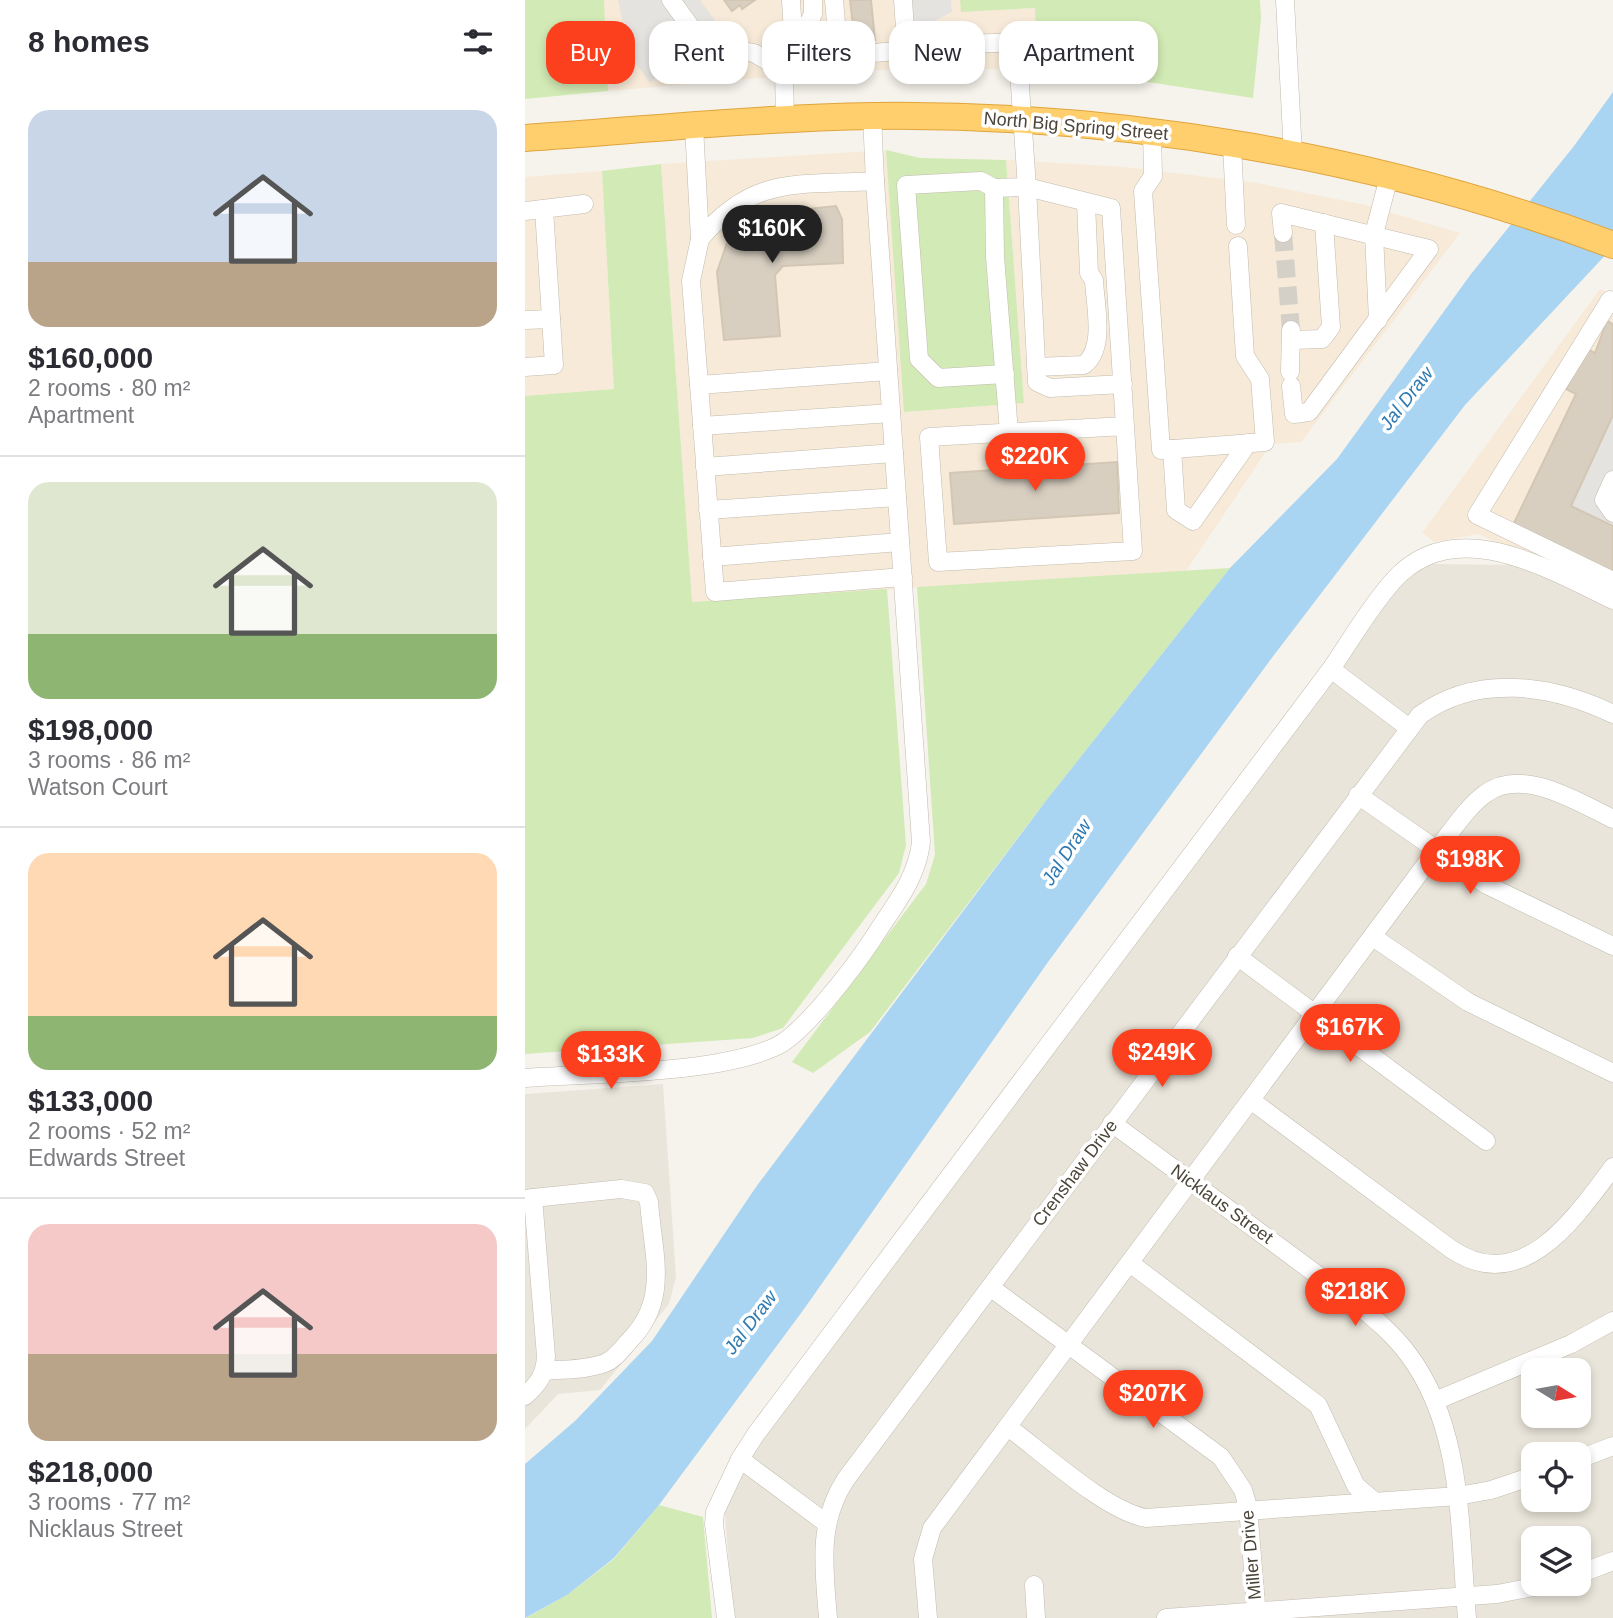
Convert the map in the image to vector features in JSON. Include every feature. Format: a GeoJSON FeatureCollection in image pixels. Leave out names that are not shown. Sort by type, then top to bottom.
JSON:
{"type":"FeatureCollection","features":[{"type":"Feature","properties":{"kind":"highway","name":"North Big Spring Street"},"geometry":{"type":"LineString","coordinates":[[525,138],[872,116],[1025,120],[1152,132],[1293,155],[1389,177],[1508,209],[1613,245]]}},
{"type":"Feature","properties":{"kind":"street"},"geometry":{"type":"LineString","coordinates":[[671,0],[703,44],[714,51],[737,50],[754,53],[762,58]]}},
{"type":"Feature","properties":{"kind":"street"},"geometry":{"type":"LineString","coordinates":[[791,0],[797,21]]}},
{"type":"Feature","properties":{"kind":"street"},"geometry":{"type":"LineString","coordinates":[[798,0],[800,21]]}},
{"type":"Feature","properties":{"kind":"street"},"geometry":{"type":"LineString","coordinates":[[803,21],[806,0]]}},
{"type":"Feature","properties":{"kind":"street"},"geometry":{"type":"LineString","coordinates":[[806,21],[813,0]]}},
{"type":"Feature","properties":{"kind":"street"},"geometry":{"type":"LineString","coordinates":[[834,0],[837,34],[850,55],[889,52]]}},
{"type":"Feature","properties":{"kind":"street"},"geometry":{"type":"LineString","coordinates":[[902,0],[904,21]]}},
{"type":"Feature","properties":{"kind":"street"},"geometry":{"type":"LineString","coordinates":[[1285,0],[1293,155]]}},
{"type":"Feature","properties":{"kind":"street"},"geometry":{"type":"LineString","coordinates":[[985,44],[1017,43],[1025,120],[1037,382],[1050,388],[1123,384]]}},
{"type":"Feature","properties":{"kind":"street"},"geometry":{"type":"LineString","coordinates":[[784,84],[785,120]]}},
{"type":"Feature","properties":{"kind":"street"},"geometry":{"type":"LineString","coordinates":[[525,1078],[695,1065],[738,1058],[777,1046],[796,1033],[863,954],[919,864],[921,842],[872,116]]}},
{"type":"Feature","properties":{"kind":"street"},"geometry":{"type":"LineString","coordinates":[[694,126],[700,239],[691,281],[715,592],[903,577]]}},
{"type":"Feature","properties":{"kind":"street"},"geometry":{"type":"LineString","coordinates":[[1152,132],[1153,176],[1143,191],[1161,450],[1265,442],[1260,379],[1245,356],[1238,246]]}},
{"type":"Feature","properties":{"kind":"street"},"geometry":{"type":"LineString","coordinates":[[1232,145],[1236,225]]}},
{"type":"Feature","properties":{"kind":"street"},"geometry":{"type":"LineString","coordinates":[[1378,320],[1374,234],[1389,177]]}},
{"type":"Feature","properties":{"kind":"street"},"geometry":{"type":"LineString","coordinates":[[700,239],[717,218],[740,200],[769,188],[875,181]]}},
{"type":"Feature","properties":{"kind":"street"},"geometry":{"type":"LineString","coordinates":[[1005,374],[938,378],[919,359],[905,185],[981,181],[994,187],[1027,187],[1086,204],[1111,208],[1123,384],[1133,551],[939,562],[929,437],[1125,426]]}},
{"type":"Feature","properties":{"kind":"street"},"geometry":{"type":"LineString","coordinates":[[994,187],[995,257],[1009,432]]}},
{"type":"Feature","properties":{"kind":"street"},"geometry":{"type":"LineString","coordinates":[[525,211],[584,204]]}},
{"type":"Feature","properties":{"kind":"street"},"geometry":{"type":"LineString","coordinates":[[1036,367],[1084,365],[1097,346],[1094,280],[1089,273],[1086,204]]}},
{"type":"Feature","properties":{"kind":"street"},"geometry":{"type":"LineString","coordinates":[[525,367],[554,365],[544,209]]}},
{"type":"Feature","properties":{"kind":"street"},"geometry":{"type":"LineString","coordinates":[[1283,233],[1281,213],[1374,234],[1429,249],[1309,412],[1294,414],[1291,335],[1322,339],[1331,327],[1324,223]]}},
{"type":"Feature","properties":{"kind":"street"},"geometry":{"type":"LineString","coordinates":[[1613,302],[1610,300],[1477,515],[1613,581]]}},
{"type":"Feature","properties":{"kind":"street"},"geometry":{"type":"LineString","coordinates":[[525,320],[551,318]]}},
{"type":"Feature","properties":{"kind":"street"},"geometry":{"type":"LineString","coordinates":[[699,385],[888,371]]}},
{"type":"Feature","properties":{"kind":"street"},"geometry":{"type":"LineString","coordinates":[[702,426],[891,412]]}},
{"type":"Feature","properties":{"kind":"street"},"geometry":{"type":"LineString","coordinates":[[1172,449],[1176,510],[1193,521],[1248,443]]}},
{"type":"Feature","properties":{"kind":"street"},"geometry":{"type":"LineString","coordinates":[[705,467],[894,453]]}},
{"type":"Feature","properties":{"kind":"street"},"geometry":{"type":"LineString","coordinates":[[1613,480],[1604,500],[1613,513]]}},
{"type":"Feature","properties":{"kind":"street"},"geometry":{"type":"LineString","coordinates":[[708,510],[897,497]]}},
{"type":"Feature","properties":{"kind":"street"},"geometry":{"type":"LineString","coordinates":[[712,557],[900,542]]}},
{"type":"Feature","properties":{"kind":"street"},"geometry":{"type":"LineString","coordinates":[[726,1618],[714,1524],[715,1512],[740,1459],[756,1434],[1331,669],[1393,581],[1410,566],[1446,549],[1467,547],[1521,556],[1613,600]]}},
{"type":"Feature","properties":{"kind":"street"},"geometry":{"type":"LineString","coordinates":[[1331,669],[1409,728]]}},
{"type":"Feature","properties":{"kind":"street","name":"Crenshaw Drive"},"geometry":{"type":"LineString","coordinates":[[828,1618],[823,1550],[826,1523],[834,1499],[846,1479],[1409,728],[1435,704],[1456,695],[1525,687],[1577,697],[1613,714]]}},
{"type":"Feature","properties":{"kind":"street"},"geometry":{"type":"LineString","coordinates":[[928,1618],[923,1559],[926,1539],[1437,850],[1482,796],[1504,785],[1542,787],[1613,819]]}},
{"type":"Feature","properties":{"kind":"street"},"geometry":{"type":"LineString","coordinates":[[1357,795],[1501,892],[1613,946]]}},
{"type":"Feature","properties":{"kind":"street"},"geometry":{"type":"LineString","coordinates":[[1373,937],[1468,1002],[1613,1073]]}},
{"type":"Feature","properties":{"kind":"street"},"geometry":{"type":"LineString","coordinates":[[1237,956],[1486,1141]]}},
{"type":"Feature","properties":{"kind":"street"},"geometry":{"type":"LineString","coordinates":[[1252,1101],[1451,1249],[1483,1265],[1511,1262],[1558,1236],[1613,1167]]}},
{"type":"Feature","properties":{"kind":"street","name":"Nicklaus Street"},"geometry":{"type":"LineString","coordinates":[[1112,1123],[1388,1330],[1409,1355],[1434,1401],[1454,1465],[1467,1618]]}},
{"type":"Feature","properties":{"kind":"street"},"geometry":{"type":"LineString","coordinates":[[525,1396],[540,1381],[545,1371],[529,1198],[621,1189],[645,1193],[649,1202],[657,1292],[652,1312],[638,1333],[611,1360],[596,1366],[545,1371]]}},
{"type":"Feature","properties":{"kind":"street"},"geometry":{"type":"LineString","coordinates":[[1130,1263],[1318,1405],[1356,1486],[1375,1502]]}},
{"type":"Feature","properties":{"kind":"street","name":"Miller Drive"},"geometry":{"type":"LineString","coordinates":[[990,1287],[1221,1457],[1243,1490],[1249,1510],[1257,1615]]}},
{"type":"Feature","properties":{"kind":"street"},"geometry":{"type":"LineString","coordinates":[[1434,1401],[1580,1340],[1613,1321]]}},
{"type":"Feature","properties":{"kind":"street"},"geometry":{"type":"LineString","coordinates":[[1008,1427],[1102,1498],[1131,1515],[1154,1518],[1458,1496],[1491,1490],[1521,1480]]}},
{"type":"Feature","properties":{"kind":"street"},"geometry":{"type":"LineString","coordinates":[[1591,1454],[1613,1446]]}},
{"type":"Feature","properties":{"kind":"street"},"geometry":{"type":"LineString","coordinates":[[740,1459],[826,1523]]}},
{"type":"Feature","properties":{"kind":"street"},"geometry":{"type":"LineString","coordinates":[[1591,1570],[1613,1562]]}},
{"type":"Feature","properties":{"kind":"street"},"geometry":{"type":"LineString","coordinates":[[1034,1585],[1037,1618]]}},
{"type":"Feature","properties":{"kind":"street"},"geometry":{"type":"LineString","coordinates":[[1166,1618],[1257,1615],[1465,1596],[1521,1588]]}},
{"type":"Feature","properties":{"kind":"shaded area"},"geometry":{"type":"Polygon","coordinates":[[[604,0],[960,0],[962,12],[1036,8],[1036,21],[999,21],[999,69],[985,69],[985,21],[889,21],[889,69],[875,70],[875,21],[762,21],[762,78],[748,79],[748,21],[649,21],[649,84],[689,84],[608,91],[608,84],[635,84],[635,21],[605,21],[604,0]]]}},
{"type":"Feature","properties":{"kind":"shaded area"},"geometry":{"type":"Polygon","coordinates":[[[618,0],[700,0],[716,21],[649,21],[649,82],[635,62],[635,21],[622,19],[618,0]]]}},
{"type":"Feature","properties":{"kind":"shaded area"},"geometry":{"type":"Polygon","coordinates":[[[901,0],[951,0],[952,12],[935,21],[904,21],[901,0]]]}},
{"type":"Feature","properties":{"kind":"shaded area"},"geometry":{"type":"Polygon","coordinates":[[[886,150],[905,412],[1024,403],[1006,160],[1125,167],[1257,183],[1361,204],[1460,233],[1301,442],[1271,444],[1186,571],[692,602],[661,164],[886,150]]]}},
{"type":"Feature","properties":{"kind":"shaded area"},"geometry":{"type":"Polygon","coordinates":[[[602,171],[614,389],[525,396],[525,177],[602,171]]]}},
{"type":"Feature","properties":{"kind":"shaded area"},"geometry":{"type":"Polygon","coordinates":[[[1600,289],[1613,295],[1613,597],[1478,534],[1434,542],[1422,533],[1600,289]]]}},
{"type":"Feature","properties":{"kind":"shaded area"},"geometry":{"type":"Polygon","coordinates":[[[1613,415],[1613,526],[1571,506],[1613,415]]]}},
{"type":"Feature","properties":{"kind":"shaded area"},"geometry":{"type":"Polygon","coordinates":[[[1428,564],[1520,565],[1613,610],[1613,1618],[733,1618],[724,1503],[749,1453],[1403,581],[1428,564]]]}},
{"type":"Feature","properties":{"kind":"shaded area"},"geometry":{"type":"Polygon","coordinates":[[[663,1084],[676,1277],[669,1304],[600,1390],[558,1394],[525,1429],[525,1094],[663,1084]]]}},
{"type":"Feature","properties":{"kind":"green space"},"geometry":{"type":"Polygon","coordinates":[[[525,0],[604,0],[605,21],[546,21],[546,84],[608,84],[608,91],[525,99],[525,0]]]}},
{"type":"Feature","properties":{"kind":"green space"},"geometry":{"type":"Polygon","coordinates":[[[960,0],[1260,0],[1261,19],[1253,98],[1158,84],[1158,21],[1036,21],[1035,8],[961,12],[960,0]]]}},
{"type":"Feature","properties":{"kind":"green space"},"geometry":{"type":"Polygon","coordinates":[[[886,150],[920,158],[1006,160],[1024,403],[904,412],[886,150]]]}},
{"type":"Feature","properties":{"kind":"green space"},"geometry":{"type":"Polygon","coordinates":[[[661,164],[692,602],[887,589],[906,845],[899,873],[783,1028],[753,1038],[525,1054],[525,396],[614,389],[602,171],[661,164]]]}},
{"type":"Feature","properties":{"kind":"green space"},"geometry":{"type":"Polygon","coordinates":[[[1230,568],[1045,802],[870,1032],[813,1073],[792,1062],[926,884],[935,855],[917,587],[1230,568]]]}},
{"type":"Feature","properties":{"kind":"green space"},"geometry":{"type":"Polygon","coordinates":[[[659,1505],[703,1517],[712,1618],[526,1618],[567,1595],[614,1559],[659,1505]]]}},
{"type":"Feature","properties":{"kind":"water","name":"Jal Draw"},"geometry":{"type":"Polygon","coordinates":[[[1613,92],[1613,247],[1465,405],[1271,659],[1048,962],[804,1309],[659,1505],[614,1558],[567,1595],[525,1618],[525,1464],[575,1421],[652,1341],[756,1187],[1045,802],[1230,568],[1337,459],[1471,274],[1574,146],[1613,92]]]}},
{"type":"Feature","properties":{"kind":"building"},"geometry":{"type":"Polygon","coordinates":[[[724,0],[755,0],[742,9],[740,5],[732,11],[724,0]]]}},
{"type":"Feature","properties":{"kind":"building"},"geometry":{"type":"Polygon","coordinates":[[[850,0],[871,0],[873,21],[852,21],[850,0]]]}},
{"type":"Feature","properties":{"kind":"building"},"geometry":{"type":"Polygon","coordinates":[[[836,206],[842,219],[843,263],[783,266],[775,275],[780,336],[724,340],[717,272],[729,237],[736,243],[742,232],[738,228],[760,214],[836,206]]]}},
{"type":"Feature","properties":{"kind":"building"},"geometry":{"type":"Polygon","coordinates":[[[1607,321],[1613,324],[1613,415],[1571,506],[1613,526],[1613,574],[1513,525],[1576,394],[1566,389],[1586,348],[1595,353],[1607,321]]]}},
{"type":"Feature","properties":{"kind":"building"},"geometry":{"type":"Polygon","coordinates":[[[1117,462],[1119,513],[954,524],[950,473],[1117,462]]]}},
{"type":"Feature","properties":{"kind":"tunnel"},"geometry":{"type":"LineString","coordinates":[[1283,233],[1291,330]]}}]}
